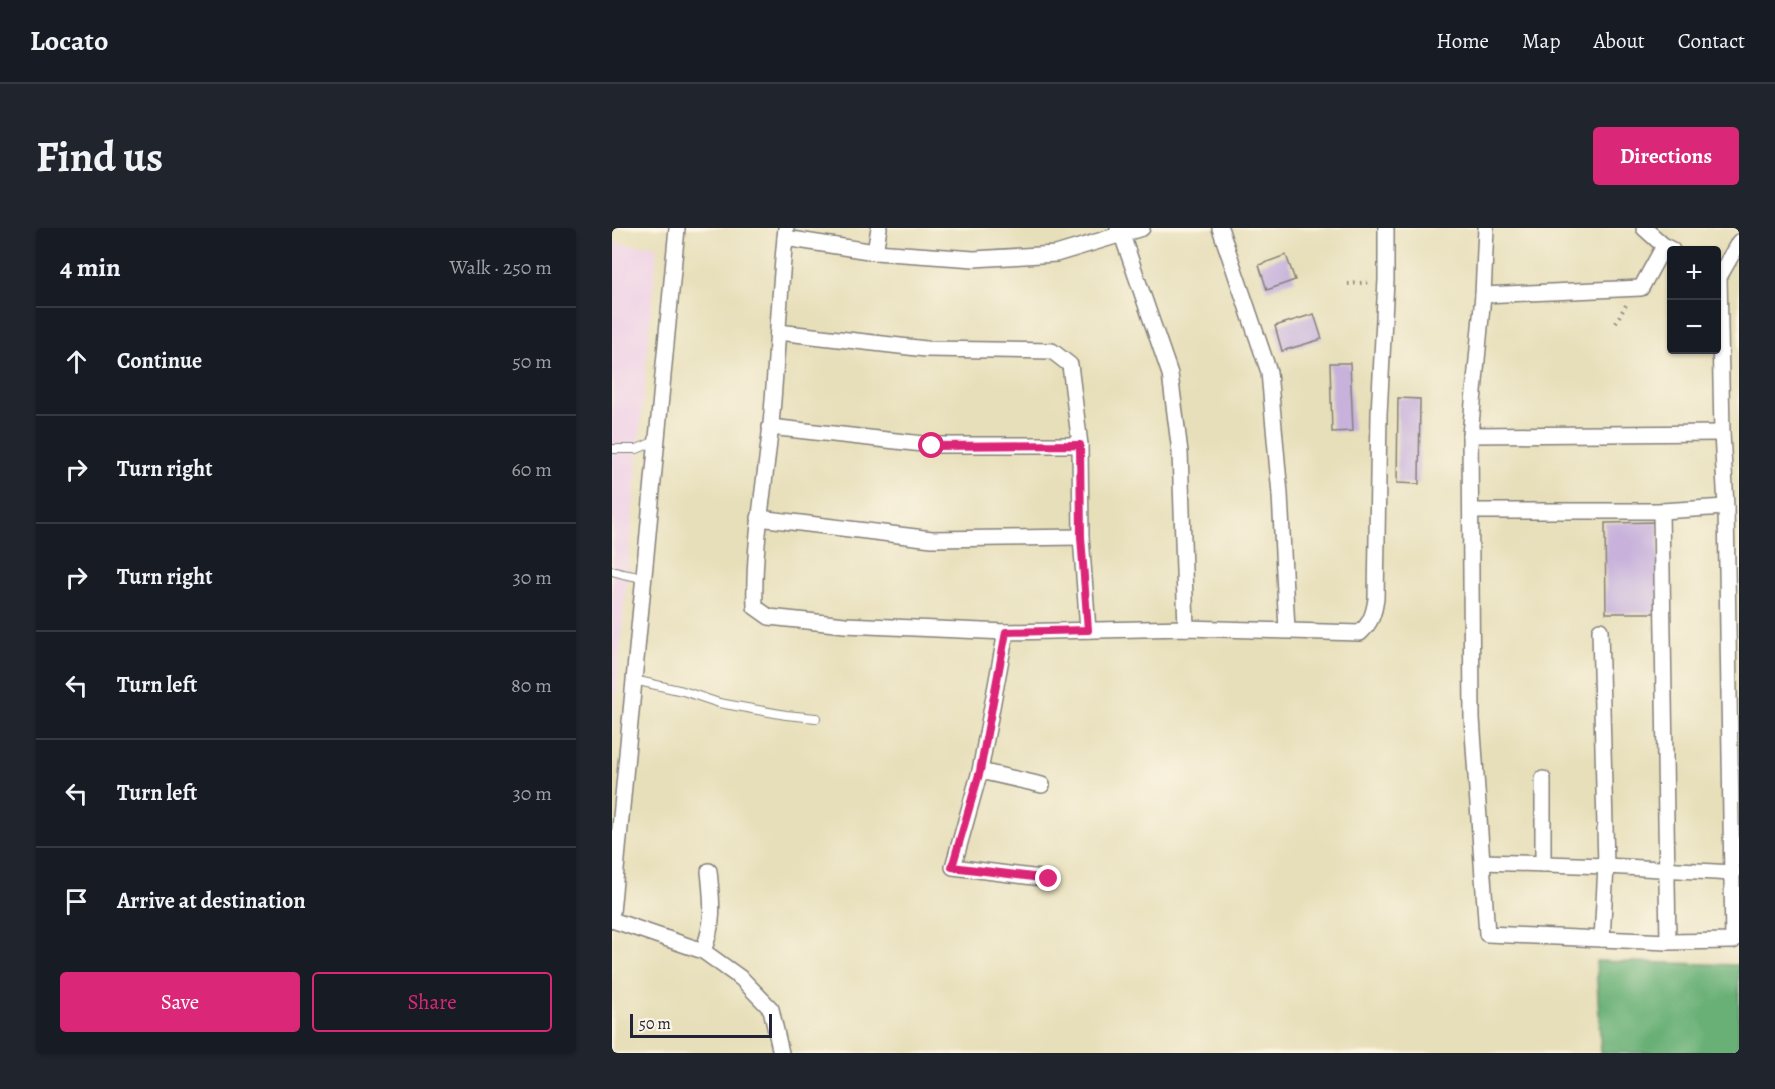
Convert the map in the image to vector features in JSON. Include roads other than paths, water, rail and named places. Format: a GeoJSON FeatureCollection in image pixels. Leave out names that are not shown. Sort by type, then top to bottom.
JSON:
{"type":"FeatureCollection","features":[{"type":"Feature","properties":{"kind":"street"},"geometry":{"type":"LineString","coordinates":[[612,912],[615,843],[634,680],[677,228]]}},
{"type":"Feature","properties":{"kind":"street"},"geometry":{"type":"LineString","coordinates":[[875,252],[879,228]]}},
{"type":"Feature","properties":{"kind":"street"},"geometry":{"type":"LineString","coordinates":[[1142,228],[1120,231],[1056,254],[974,259],[875,252],[785,233],[770,427],[759,518],[754,607],[770,617],[845,625],[1006,632],[1186,628],[1360,633],[1374,614],[1376,599],[1379,414],[1386,280],[1386,228]]}},
{"type":"Feature","properties":{"kind":"street"},"geometry":{"type":"LineString","coordinates":[[1220,228],[1269,372],[1280,494],[1287,630]]}},
{"type":"Feature","properties":{"kind":"street"},"geometry":{"type":"LineString","coordinates":[[1486,228],[1483,295],[1470,435],[1472,718],[1487,934],[1668,942],[1733,940],[1726,507],[1719,300]]}},
{"type":"Feature","properties":{"kind":"street"},"geometry":{"type":"LineString","coordinates":[[1644,228],[1667,247]]}},
{"type":"Feature","properties":{"kind":"street"},"geometry":{"type":"LineString","coordinates":[[1120,231],[1170,374],[1180,452],[1186,628]]}},
{"type":"Feature","properties":{"kind":"street"},"geometry":{"type":"LineString","coordinates":[[1721,271],[1739,242]]}},
{"type":"Feature","properties":{"kind":"street"},"geometry":{"type":"LineString","coordinates":[[1483,295],[1641,288],[1667,249]]}},
{"type":"Feature","properties":{"kind":"street"},"geometry":{"type":"LineString","coordinates":[[778,332],[926,349],[1052,351],[1070,365],[1080,445],[1081,537],[1088,630]]}},
{"type":"Feature","properties":{"kind":"street"},"geometry":{"type":"LineString","coordinates":[[770,427],[932,446],[1080,445]]}},
{"type":"Feature","properties":{"kind":"street"},"geometry":{"type":"LineString","coordinates":[[1470,435],[1722,433]]}},
{"type":"Feature","properties":{"kind":"street"},"geometry":{"type":"LineString","coordinates":[[1471,511],[1661,511],[1726,507]]}},
{"type":"Feature","properties":{"kind":"street"},"geometry":{"type":"LineString","coordinates":[[1661,511],[1668,942]]}},
{"type":"Feature","properties":{"kind":"street"},"geometry":{"type":"LineString","coordinates":[[759,518],[932,539],[1081,537]]}},
{"type":"Feature","properties":{"kind":"street"},"geometry":{"type":"LineString","coordinates":[[1600,630],[1606,866],[1602,939]]}},
{"type":"Feature","properties":{"kind":"street"},"geometry":{"type":"LineString","coordinates":[[1006,632],[980,771],[952,867],[1049,879]]}},
{"type":"Feature","properties":{"kind":"street"},"geometry":{"type":"LineString","coordinates":[[980,771],[1042,785]]}},
{"type":"Feature","properties":{"kind":"street"},"geometry":{"type":"LineString","coordinates":[[1543,779],[1543,864]]}},
{"type":"Feature","properties":{"kind":"street"},"geometry":{"type":"LineString","coordinates":[[1483,862],[1733,873]]}},
{"type":"Feature","properties":{"kind":"street"},"geometry":{"type":"LineString","coordinates":[[703,951],[712,920],[709,870]]}},
{"type":"Feature","properties":{"kind":"street"},"geometry":{"type":"LineString","coordinates":[[612,920],[703,951],[742,979],[771,1009],[781,1053]]}},
{"type":"Feature","properties":{"kind":"lane"},"geometry":{"type":"LineString","coordinates":[[614,449],[637,449],[656,441]]}},
{"type":"Feature","properties":{"kind":"lane"},"geometry":{"type":"LineString","coordinates":[[612,571],[644,578]]}},
{"type":"Feature","properties":{"kind":"lane"},"geometry":{"type":"LineString","coordinates":[[634,680],[719,702],[786,715],[816,718]]}}]}
